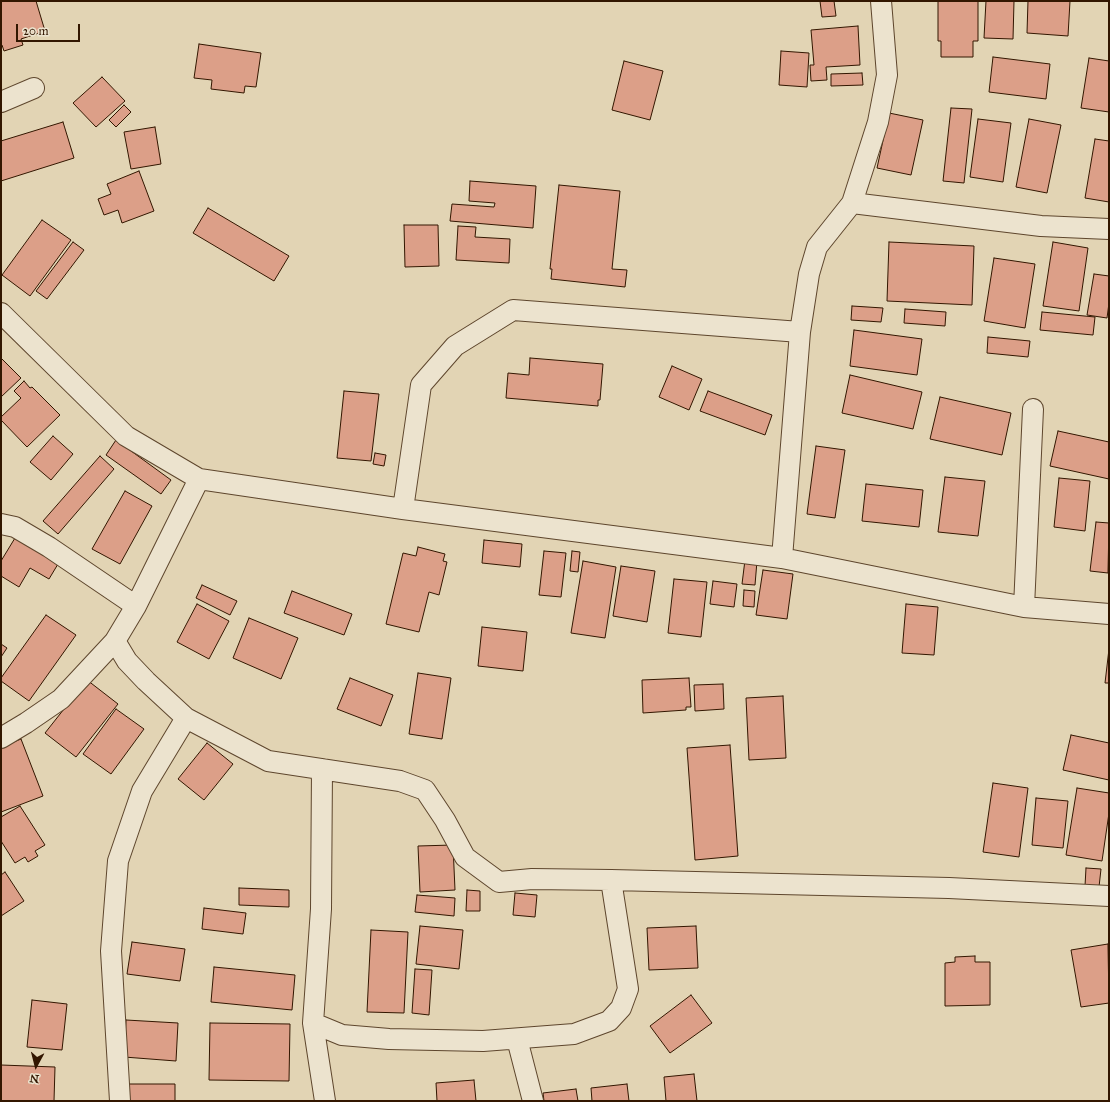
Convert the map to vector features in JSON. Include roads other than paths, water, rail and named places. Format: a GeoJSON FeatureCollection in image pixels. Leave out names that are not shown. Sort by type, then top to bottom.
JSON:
{"type":"FeatureCollection","features":[{"type":"Feature","properties":{"kind":"street"},"geometry":{"type":"LineString","coordinates":[[782,558],[800,332],[809,274],[817,247],[852,203],[878,122],[887,75],[881,1]]}},
{"type":"Feature","properties":{"kind":"street"},"geometry":{"type":"LineString","coordinates":[[1,102],[34,88]]}},
{"type":"Feature","properties":{"kind":"street"},"geometry":{"type":"LineString","coordinates":[[852,203],[1041,226],[1109,229]]}},
{"type":"Feature","properties":{"kind":"street"},"geometry":{"type":"LineString","coordinates":[[403,509],[421,385],[455,346],[514,310],[800,332]]}},
{"type":"Feature","properties":{"kind":"street"},"geometry":{"type":"LineString","coordinates":[[1,313],[126,436],[199,480],[403,509],[782,558],[1024,607],[1109,614]]}},
{"type":"Feature","properties":{"kind":"street"},"geometry":{"type":"LineString","coordinates":[[1024,607],[1034,409]]}},
{"type":"Feature","properties":{"kind":"street"},"geometry":{"type":"LineString","coordinates":[[1,738],[61,699],[115,641],[136,606],[199,480]]}},
{"type":"Feature","properties":{"kind":"street"},"geometry":{"type":"LineString","coordinates":[[1,524],[15,527],[49,547],[136,606]]}},
{"type":"Feature","properties":{"kind":"street"},"geometry":{"type":"LineString","coordinates":[[115,641],[127,661],[186,718],[268,761],[400,781],[425,790],[465,857],[499,882],[532,879],[611,880],[949,888],[1109,896]]}},
{"type":"Feature","properties":{"kind":"street"},"geometry":{"type":"LineString","coordinates":[[120,1101],[111,951],[118,861],[142,791],[186,718]]}},
{"type":"Feature","properties":{"kind":"street"},"geometry":{"type":"LineString","coordinates":[[322,769],[321,909],[313,1023],[325,1101]]}},
{"type":"Feature","properties":{"kind":"street"},"geometry":{"type":"LineString","coordinates":[[313,1023],[342,1035],[390,1040],[483,1041],[574,1034],[609,1021],[621,1008],[628,989],[611,880]]}},
{"type":"Feature","properties":{"kind":"street"},"geometry":{"type":"LineString","coordinates":[[517,1039],[533,1101]]}}]}
